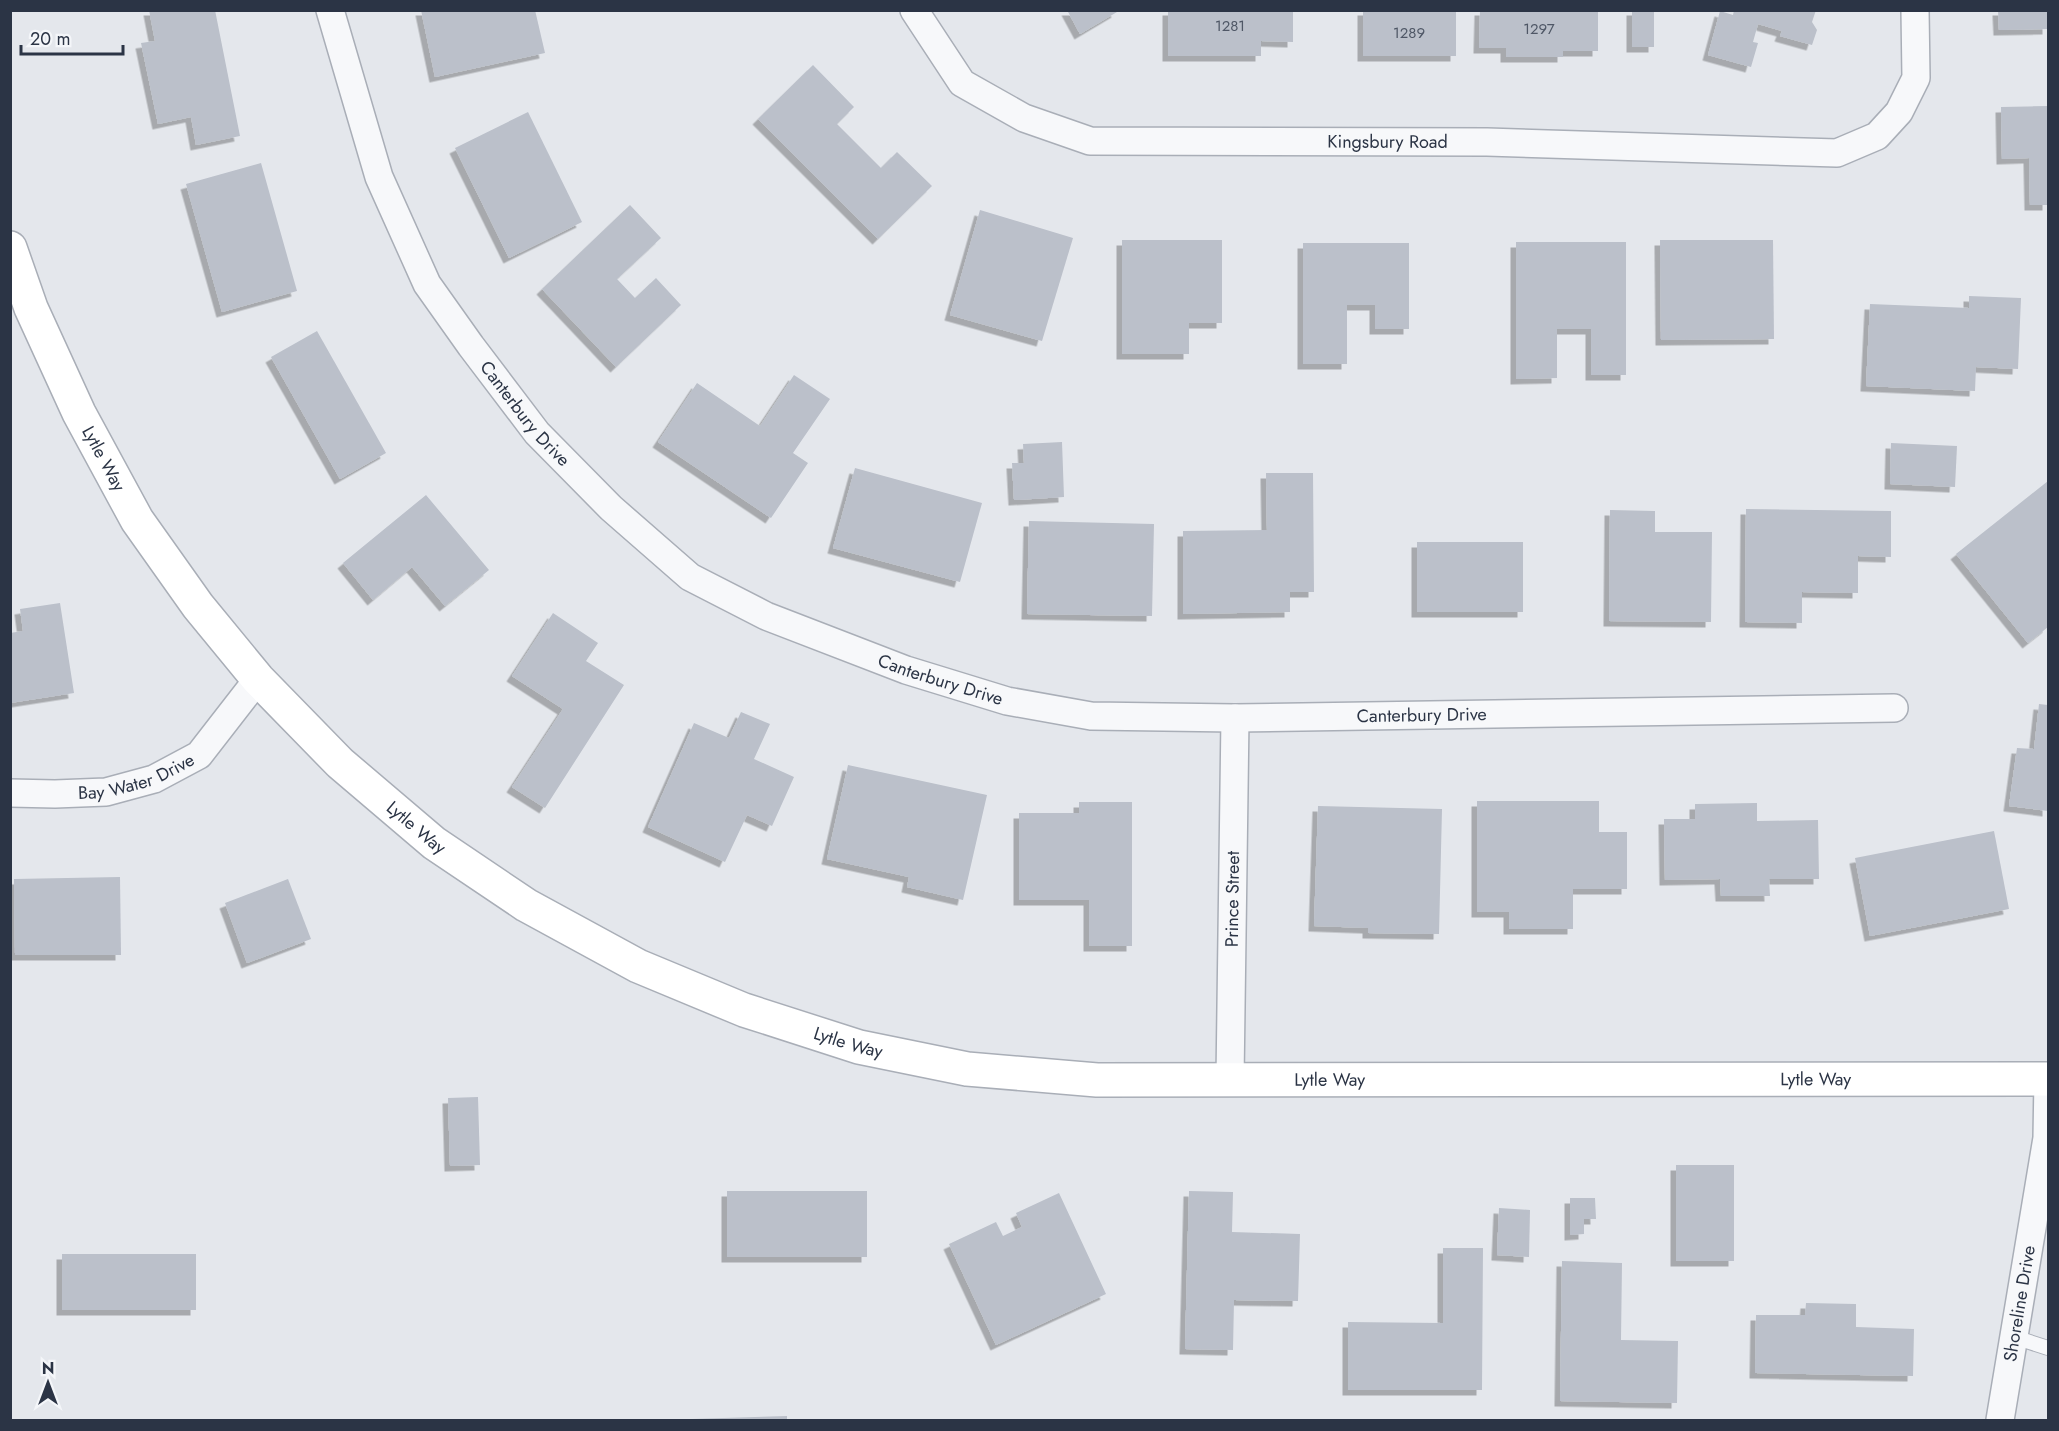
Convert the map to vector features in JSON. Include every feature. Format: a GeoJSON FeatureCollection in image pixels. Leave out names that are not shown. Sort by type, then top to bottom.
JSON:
{"type":"FeatureCollection","features":[{"type":"Feature","properties":{"kind":"street","name":"Canterbury Drive"},"geometry":{"type":"LineString","coordinates":[[330,10],[379,177],[427,284],[471,346],[537,433],[611,508],[690,577],[766,616],[906,670],[1007,701],[1090,716],[1234,718],[1894,708]]}},
{"type":"Feature","properties":{"kind":"street","name":"Kingsbury Road"},"geometry":{"type":"LineString","coordinates":[[914,10],[962,83],[1024,118],[1090,141],[1487,142],[1837,153],[1877,136],[1899,112],[1916,78],[1915,10]]}},
{"type":"Feature","properties":{"kind":"street","name":"Lytle Way"},"geometry":{"type":"LineString","coordinates":[[10,248],[31,308],[79,413],[137,520],[198,606],[258,679],[340,764],[434,843],[526,905],[638,966],[734,1005],[859,1047],[967,1069],[1097,1080],[2048,1079]]}},
{"type":"Feature","properties":{"kind":"street","name":"Bay Water Drive"},"geometry":{"type":"LineString","coordinates":[[10,793],[106,792],[154,779],[199,756],[258,679]]}},
{"type":"Feature","properties":{"kind":"street","name":"Prince Street"},"geometry":{"type":"LineString","coordinates":[[1230,1079],[1234,718]]}},
{"type":"Feature","properties":{"kind":"street","name":"Shoreline Drive"},"geometry":{"type":"LineString","coordinates":[[2000,1420],[2047,1138],[2048,1079]]}},
{"type":"Feature","properties":{"kind":"lane"},"geometry":{"type":"LineString","coordinates":[[2014,1336],[2049,1348]]}},
{"type":"Feature","properties":{"kind":"building"},"geometry":{"type":"Polygon","coordinates":[[[149,10],[215,10],[240,136],[196,145],[191,117],[158,124],[141,43],[155,41],[149,10]]]}},
{"type":"Feature","properties":{"kind":"building"},"geometry":{"type":"Polygon","coordinates":[[[421,10],[535,10],[545,53],[435,77],[421,10]]]}},
{"type":"Feature","properties":{"kind":"building"},"geometry":{"type":"Polygon","coordinates":[[[1067,10],[1116,10],[1117,12],[1080,34],[1067,10]]]}},
{"type":"Feature","properties":{"kind":"building"},"geometry":{"type":"Polygon","coordinates":[[[1168,10],[1293,10],[1293,42],[1261,41],[1261,56],[1168,56],[1168,10]]]}},
{"type":"Feature","properties":{"kind":"building"},"geometry":{"type":"Polygon","coordinates":[[[1363,10],[1456,10],[1456,56],[1363,56],[1363,10]]]}},
{"type":"Feature","properties":{"kind":"building"},"geometry":{"type":"Polygon","coordinates":[[[1480,10],[1598,10],[1598,51],[1563,51],[1563,57],[1506,57],[1506,48],[1479,48],[1480,10]]]}},
{"type":"Feature","properties":{"kind":"building"},"geometry":{"type":"Polygon","coordinates":[[[1632,10],[1654,10],[1654,47],[1632,47],[1632,10]]]}},
{"type":"Feature","properties":{"kind":"building"},"geometry":{"type":"Polygon","coordinates":[[[1734,10],[1816,10],[1812,22],[1817,30],[1812,45],[1780,36],[1782,31],[1758,24],[1753,42],[1758,43],[1751,67],[1708,55],[1720,11],[1733,15],[1734,10]]]}},
{"type":"Feature","properties":{"kind":"building"},"geometry":{"type":"Polygon","coordinates":[[[1998,10],[2048,10],[2048,29],[1999,30],[1998,10]]]}},
{"type":"Feature","properties":{"kind":"building"},"geometry":{"type":"Polygon","coordinates":[[[813,65],[854,107],[837,124],[881,168],[897,152],[932,186],[878,239],[758,119],[813,65]]]}},
{"type":"Feature","properties":{"kind":"building"},"geometry":{"type":"Polygon","coordinates":[[[2048,106],[2048,205],[2030,205],[2029,158],[2002,159],[2001,107],[2048,106]]]}},
{"type":"Feature","properties":{"kind":"building"},"geometry":{"type":"Polygon","coordinates":[[[528,112],[582,222],[509,258],[455,148],[528,112]]]}},
{"type":"Feature","properties":{"kind":"building"},"geometry":{"type":"Polygon","coordinates":[[[261,163],[297,291],[222,312],[186,184],[261,163]]]}},
{"type":"Feature","properties":{"kind":"building"},"geometry":{"type":"Polygon","coordinates":[[[630,205],[661,238],[617,279],[635,298],[656,278],[681,305],[616,367],[542,289],[630,205]]]}},
{"type":"Feature","properties":{"kind":"building"},"geometry":{"type":"Polygon","coordinates":[[[980,210],[1073,238],[1042,341],[950,315],[980,210]]]}},
{"type":"Feature","properties":{"kind":"building"},"geometry":{"type":"Polygon","coordinates":[[[1122,240],[1222,240],[1222,323],[1189,323],[1189,354],[1122,354],[1122,240]]]}},
{"type":"Feature","properties":{"kind":"building"},"geometry":{"type":"Polygon","coordinates":[[[1660,240],[1773,240],[1774,339],[1661,340],[1660,240]]]}},
{"type":"Feature","properties":{"kind":"building"},"geometry":{"type":"Polygon","coordinates":[[[1516,242],[1626,242],[1626,375],[1591,375],[1591,329],[1557,329],[1557,378],[1516,379],[1516,242]]]}},
{"type":"Feature","properties":{"kind":"building"},"geometry":{"type":"Polygon","coordinates":[[[1303,243],[1409,243],[1409,329],[1375,329],[1375,305],[1347,305],[1347,364],[1303,364],[1303,243]]]}},
{"type":"Feature","properties":{"kind":"building"},"geometry":{"type":"Polygon","coordinates":[[[1969,296],[2021,298],[2018,369],[1976,367],[1975,391],[1866,386],[1870,304],[1969,308],[1969,296]]]}},
{"type":"Feature","properties":{"kind":"building"},"geometry":{"type":"Polygon","coordinates":[[[317,331],[386,453],[340,479],[271,357],[317,331]]]}},
{"type":"Feature","properties":{"kind":"building"},"geometry":{"type":"Polygon","coordinates":[[[794,375],[830,399],[793,453],[808,463],[771,518],[658,442],[697,383],[760,426],[794,375]]]}},
{"type":"Feature","properties":{"kind":"building"},"geometry":{"type":"Polygon","coordinates":[[[1062,442],[1064,497],[1014,500],[1012,463],[1024,463],[1023,444],[1062,442]]]}},
{"type":"Feature","properties":{"kind":"building"},"geometry":{"type":"Polygon","coordinates":[[[1891,443],[1957,446],[1955,487],[1890,484],[1891,443]]]}},
{"type":"Feature","properties":{"kind":"building"},"geometry":{"type":"Polygon","coordinates":[[[855,468],[982,503],[960,582],[833,548],[855,468]]]}},
{"type":"Feature","properties":{"kind":"building"},"geometry":{"type":"Polygon","coordinates":[[[1266,473],[1313,473],[1314,592],[1290,592],[1290,612],[1183,614],[1183,531],[1267,530],[1266,473]]]}},
{"type":"Feature","properties":{"kind":"building"},"geometry":{"type":"Polygon","coordinates":[[[2048,481],[2048,627],[2028,643],[1956,554],[2048,481]]]}},
{"type":"Feature","properties":{"kind":"building"},"geometry":{"type":"Polygon","coordinates":[[[426,495],[489,570],[445,606],[412,567],[373,600],[343,563],[426,495]]]}},
{"type":"Feature","properties":{"kind":"building"},"geometry":{"type":"Polygon","coordinates":[[[1746,509],[1891,511],[1891,557],[1858,556],[1858,593],[1802,592],[1802,623],[1745,622],[1746,509]]]}},
{"type":"Feature","properties":{"kind":"building"},"geometry":{"type":"Polygon","coordinates":[[[1610,510],[1655,511],[1655,532],[1712,532],[1711,622],[1609,621],[1610,510]]]}},
{"type":"Feature","properties":{"kind":"building"},"geometry":{"type":"Polygon","coordinates":[[[1029,521],[1154,524],[1152,616],[1027,614],[1029,521]]]}},
{"type":"Feature","properties":{"kind":"building"},"geometry":{"type":"Polygon","coordinates":[[[1417,542],[1523,542],[1523,612],[1417,612],[1417,542]]]}},
{"type":"Feature","properties":{"kind":"building"},"geometry":{"type":"Polygon","coordinates":[[[60,603],[74,693],[10,703],[10,633],[23,631],[20,609],[60,603]]]}},
{"type":"Feature","properties":{"kind":"building"},"geometry":{"type":"Polygon","coordinates":[[[553,613],[598,643],[586,661],[624,685],[545,808],[512,787],[563,709],[512,676],[553,613]]]}},
{"type":"Feature","properties":{"kind":"building"},"geometry":{"type":"Polygon","coordinates":[[[2039,704],[2048,705],[2048,811],[2009,806],[2017,748],[2034,749],[2039,704]]]}},
{"type":"Feature","properties":{"kind":"building"},"geometry":{"type":"Polygon","coordinates":[[[741,712],[770,724],[754,759],[794,777],[772,826],[747,815],[725,862],[648,827],[694,723],[729,738],[741,712]]]}},
{"type":"Feature","properties":{"kind":"building"},"geometry":{"type":"Polygon","coordinates":[[[848,765],[987,795],[963,900],[907,887],[909,877],[827,859],[848,765]]]}},
{"type":"Feature","properties":{"kind":"building"},"geometry":{"type":"Polygon","coordinates":[[[1477,801],[1599,801],[1599,832],[1627,832],[1627,889],[1573,889],[1573,929],[1509,929],[1509,912],[1477,912],[1477,801]]]}},
{"type":"Feature","properties":{"kind":"building"},"geometry":{"type":"Polygon","coordinates":[[[1079,802],[1132,802],[1132,946],[1089,946],[1089,900],[1019,900],[1019,813],[1079,813],[1079,802]]]}},
{"type":"Feature","properties":{"kind":"building"},"geometry":{"type":"Polygon","coordinates":[[[1757,803],[1757,821],[1818,820],[1819,879],[1769,879],[1770,896],[1721,896],[1720,879],[1665,880],[1664,819],[1695,819],[1695,804],[1757,803]]]}},
{"type":"Feature","properties":{"kind":"building"},"geometry":{"type":"Polygon","coordinates":[[[1318,806],[1442,809],[1439,934],[1368,933],[1368,928],[1314,926],[1318,806]]]}},
{"type":"Feature","properties":{"kind":"building"},"geometry":{"type":"Polygon","coordinates":[[[1994,831],[2009,909],[1870,936],[1855,858],[1994,831]]]}},
{"type":"Feature","properties":{"kind":"building"},"geometry":{"type":"Polygon","coordinates":[[[120,877],[121,955],[15,955],[14,879],[120,877]]]}},
{"type":"Feature","properties":{"kind":"building"},"geometry":{"type":"Polygon","coordinates":[[[288,879],[311,939],[247,963],[225,903],[288,879]]]}},
{"type":"Feature","properties":{"kind":"building"},"geometry":{"type":"Polygon","coordinates":[[[478,1097],[480,1165],[450,1166],[448,1098],[478,1097]]]}},
{"type":"Feature","properties":{"kind":"building"},"geometry":{"type":"Polygon","coordinates":[[[1676,1165],[1734,1165],[1734,1261],[1676,1261],[1676,1165]]]}},
{"type":"Feature","properties":{"kind":"building"},"geometry":{"type":"Polygon","coordinates":[[[727,1191],[867,1191],[867,1257],[727,1257],[727,1191]]]}},
{"type":"Feature","properties":{"kind":"building"},"geometry":{"type":"Polygon","coordinates":[[[1189,1191],[1233,1192],[1232,1232],[1300,1234],[1298,1301],[1234,1300],[1233,1350],[1185,1349],[1189,1191]]]}},
{"type":"Feature","properties":{"kind":"building"},"geometry":{"type":"Polygon","coordinates":[[[1059,1193],[1106,1294],[996,1345],[949,1244],[996,1222],[1003,1236],[1022,1227],[1016,1213],[1059,1193]]]}},
{"type":"Feature","properties":{"kind":"building"},"geometry":{"type":"Polygon","coordinates":[[[1570,1198],[1595,1198],[1596,1219],[1584,1219],[1584,1234],[1570,1235],[1570,1198]]]}},
{"type":"Feature","properties":{"kind":"building"},"geometry":{"type":"Polygon","coordinates":[[[1499,1208],[1530,1210],[1529,1257],[1497,1255],[1499,1208]]]}},
{"type":"Feature","properties":{"kind":"building"},"geometry":{"type":"Polygon","coordinates":[[[1443,1248],[1483,1248],[1482,1390],[1348,1390],[1348,1322],[1443,1323],[1443,1248]]]}},
{"type":"Feature","properties":{"kind":"building"},"geometry":{"type":"Polygon","coordinates":[[[62,1254],[196,1254],[196,1310],[62,1310],[62,1254]]]}},
{"type":"Feature","properties":{"kind":"building"},"geometry":{"type":"Polygon","coordinates":[[[1562,1261],[1622,1263],[1621,1340],[1678,1341],[1677,1403],[1560,1401],[1562,1261]]]}},
{"type":"Feature","properties":{"kind":"building"},"geometry":{"type":"Polygon","coordinates":[[[1806,1303],[1856,1304],[1856,1327],[1914,1329],[1913,1376],[1755,1373],[1756,1315],[1805,1315],[1806,1303]]]}},
{"type":"Feature","properties":{"kind":"building"},"geometry":{"type":"Polygon","coordinates":[[[787,1416],[787,1420],[691,1420],[691,1419],[787,1416]]]}}]}
